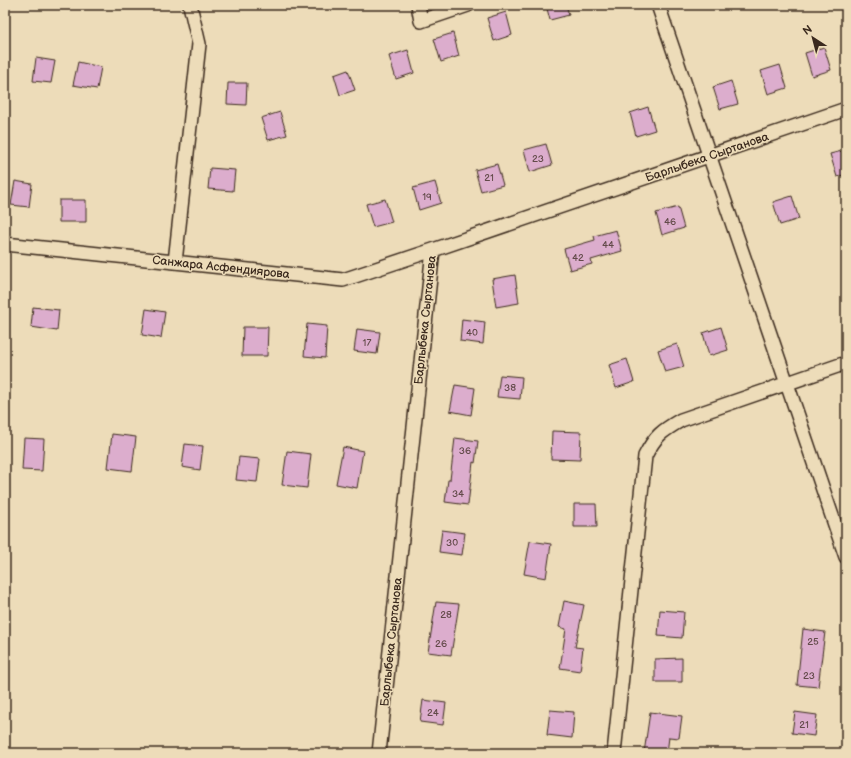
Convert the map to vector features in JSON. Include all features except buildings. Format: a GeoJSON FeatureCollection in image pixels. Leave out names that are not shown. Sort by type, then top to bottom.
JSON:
{"type":"FeatureCollection","features":[{"type":"Feature","properties":{"kind":"street"},"geometry":{"type":"LineString","coordinates":[[175,262],[198,44],[190,5]]}},
{"type":"Feature","properties":{"kind":"street"},"geometry":{"type":"LineString","coordinates":[[418,5],[421,21],[468,5]]}},
{"type":"Feature","properties":{"kind":"street"},"geometry":{"type":"LineString","coordinates":[[658,5],[846,557]]}},
{"type":"Feature","properties":{"kind":"street","name":"Барлыбека Сыртанова"},"geometry":{"type":"LineString","coordinates":[[379,753],[433,250],[846,109]]}},
{"type":"Feature","properties":{"kind":"street","name":"Санжара Асфендиярова"},"geometry":{"type":"LineString","coordinates":[[5,244],[344,280],[433,250]]}},
{"type":"Feature","properties":{"kind":"street"},"geometry":{"type":"LineString","coordinates":[[614,753],[645,456],[652,442],[663,431],[681,420],[846,363]]}}]}
